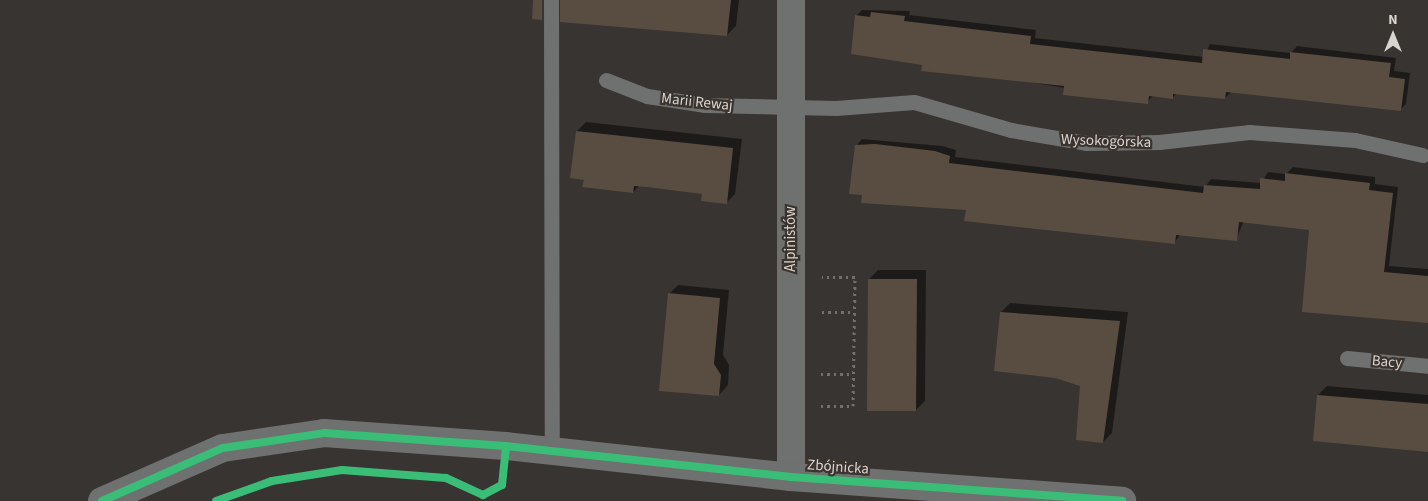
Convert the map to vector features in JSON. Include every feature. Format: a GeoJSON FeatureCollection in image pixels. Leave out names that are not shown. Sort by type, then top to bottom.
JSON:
{"type":"FeatureCollection","features":[{"type":"Feature","properties":{"kind":"street","name":"Alpinistów"},"geometry":{"type":"LineString","coordinates":[[791,0],[791,477]]}},
{"type":"Feature","properties":{"kind":"street","name":"Zbójnicka"},"geometry":{"type":"LineString","coordinates":[[102,501],[223,448],[290,435],[380,435],[552,450],[940,494],[1122,501]]}},
{"type":"Feature","properties":{"kind":"lane"},"geometry":{"type":"LineString","coordinates":[[551,0],[552,450]]}},
{"type":"Feature","properties":{"kind":"lane","name":"Marii Rewaj"},"geometry":{"type":"LineString","coordinates":[[606,80],[674,101],[792,107]]}},
{"type":"Feature","properties":{"kind":"lane","name":"Wysokogórska"},"geometry":{"type":"LineString","coordinates":[[792,107],[914,102],[1021,132],[1086,143],[1158,142],[1249,132],[1355,140],[1422,155]]}},
{"type":"Feature","properties":{"kind":"lane","name":"Bacy"},"geometry":{"type":"LineString","coordinates":[[1347,358],[1428,366]]}},
{"type":"Feature","properties":{"kind":"path"},"geometry":{"type":"LineString","coordinates":[[791,276],[855,277],[853,406],[791,405]]}},
{"type":"Feature","properties":{"kind":"building"},"geometry":{"type":"Polygon","coordinates":[[[533,0],[542,0],[542,20],[532,19],[533,0]]]}},
{"type":"Feature","properties":{"kind":"building"},"geometry":{"type":"Polygon","coordinates":[[[560,0],[731,0],[727,36],[560,22],[560,0]]]}},
{"type":"Feature","properties":{"kind":"building"},"geometry":{"type":"Polygon","coordinates":[[[871,12],[905,16],[904,21],[1031,36],[1030,44],[1202,63],[1203,49],[1290,59],[1290,52],[1391,63],[1389,77],[1405,79],[1401,111],[1226,92],[1225,99],[1173,94],[1173,99],[1149,96],[1148,104],[1063,95],[1064,86],[921,71],[922,65],[851,54],[855,15],[870,17],[871,12]]]}},
{"type":"Feature","properties":{"kind":"building"},"geometry":{"type":"Polygon","coordinates":[[[576,131],[733,148],[727,204],[701,201],[702,194],[647,187],[634,186],[633,193],[582,187],[584,180],[570,178],[576,131]]]}},
{"type":"Feature","properties":{"kind":"building"},"geometry":{"type":"Polygon","coordinates":[[[875,144],[935,151],[950,156],[949,163],[1203,193],[1204,185],[1260,189],[1260,178],[1285,181],[1285,173],[1370,183],[1369,190],[1393,193],[1384,272],[1428,276],[1428,323],[1302,312],[1309,230],[1239,222],[1237,241],[1176,235],[1175,244],[964,221],[966,210],[861,203],[862,195],[849,194],[855,145],[875,144]]]}},
{"type":"Feature","properties":{"kind":"building"},"geometry":{"type":"Polygon","coordinates":[[[868,279],[917,279],[916,411],[867,411],[868,279]]]}},
{"type":"Feature","properties":{"kind":"building"},"geometry":{"type":"Polygon","coordinates":[[[668,293],[720,298],[714,364],[721,375],[719,396],[659,391],[668,293]]]}},
{"type":"Feature","properties":{"kind":"building"},"geometry":{"type":"Polygon","coordinates":[[[1000,312],[1120,321],[1103,443],[1076,440],[1080,386],[1055,378],[994,371],[1000,312]]]}},
{"type":"Feature","properties":{"kind":"building"},"geometry":{"type":"Polygon","coordinates":[[[1317,395],[1428,404],[1428,452],[1313,441],[1317,395]]]}},
{"type":"Feature","properties":{"kind":"cycle path"},"geometry":{"type":"LineString","coordinates":[[102,501],[223,448],[324,433],[506,446],[791,477],[1122,501]]}},
{"type":"Feature","properties":{"kind":"cycle path"},"geometry":{"type":"LineString","coordinates":[[216,501],[272,481],[342,470],[446,478],[483,495],[502,485],[506,446]]}}]}
